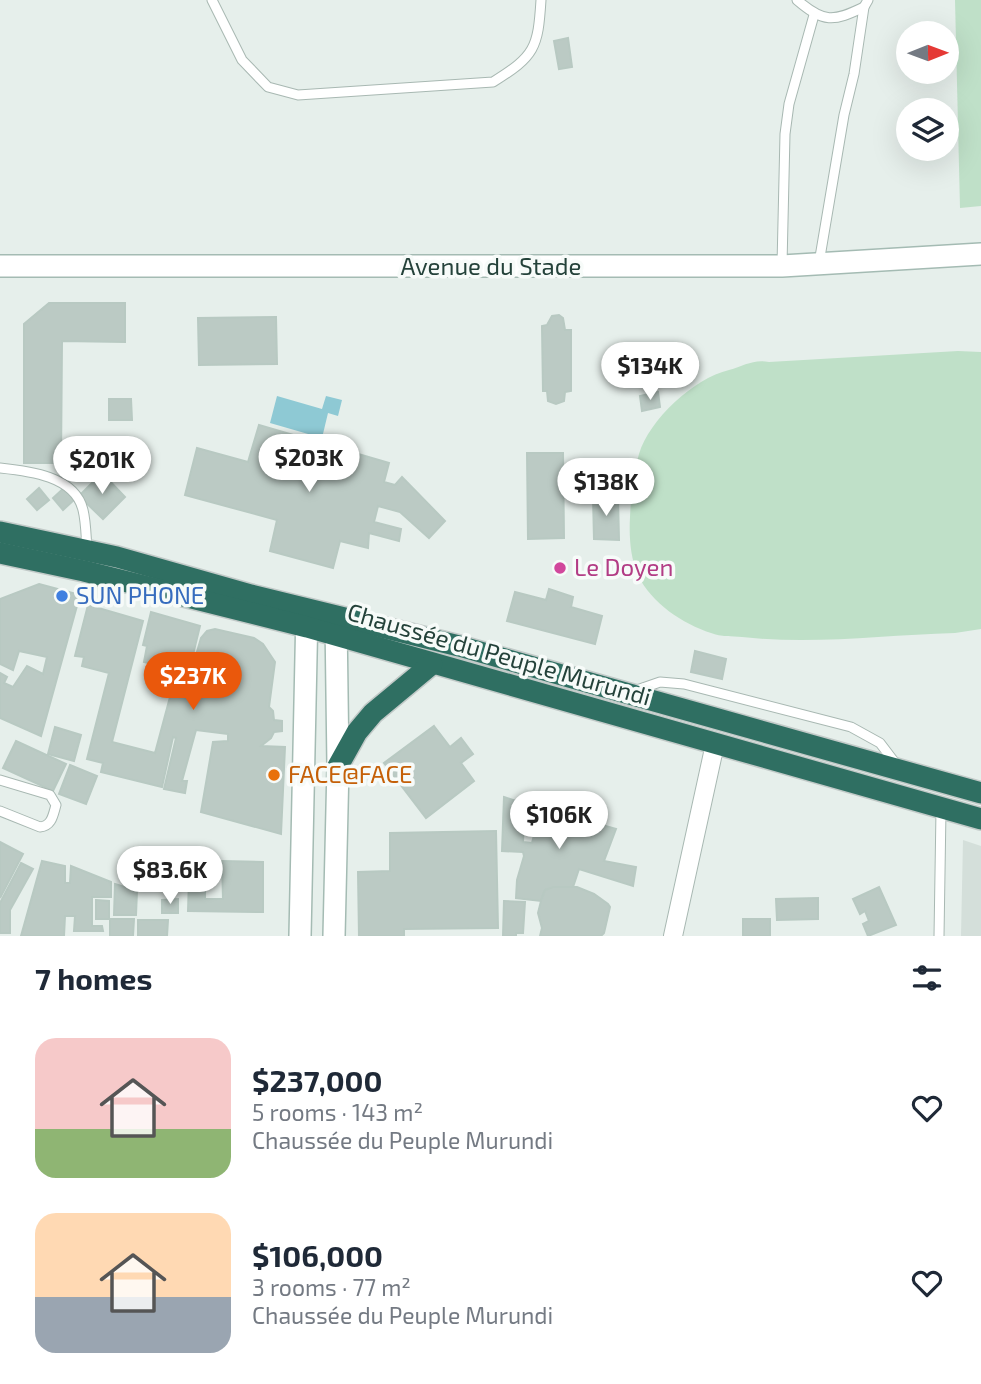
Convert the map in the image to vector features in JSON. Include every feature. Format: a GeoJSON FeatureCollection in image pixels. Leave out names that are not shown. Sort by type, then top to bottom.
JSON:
{"type":"FeatureCollection","features":[{"type":"Feature","properties":{"kind":"highway","name":"Chaussée du Peuple Murundi"},"geometry":{"type":"LineString","coordinates":[[0,532],[87,550],[336,625],[625,694],[981,793]]}},
{"type":"Feature","properties":{"kind":"highway","name":"Chaussée du Peuple Murundi"},"geometry":{"type":"LineString","coordinates":[[0,553],[307,617]]}},
{"type":"Feature","properties":{"kind":"highway","name":"Chaussée du Peuple Murundi"},"geometry":{"type":"LineString","coordinates":[[336,625],[432,664],[981,820]]}},
{"type":"Feature","properties":{"kind":"highway"},"geometry":{"type":"LineString","coordinates":[[338,766],[357,732],[373,713],[432,664]]}},
{"type":"Feature","properties":{"kind":"street","name":"Avenue du Stade"},"geometry":{"type":"LineString","coordinates":[[0,266],[782,266],[981,254]]}},
{"type":"Feature","properties":{"kind":"street"},"geometry":{"type":"LineString","coordinates":[[300,936],[307,617]]}},
{"type":"Feature","properties":{"kind":"street"},"geometry":{"type":"LineString","coordinates":[[334,936],[338,766],[336,625]]}},
{"type":"Feature","properties":{"kind":"street"},"geometry":{"type":"LineString","coordinates":[[305,726],[337,726]]}},
{"type":"Feature","properties":{"kind":"street"},"geometry":{"type":"LineString","coordinates":[[673,936],[715,744]]}},
{"type":"Feature","properties":{"kind":"lane"},"geometry":{"type":"LineString","coordinates":[[212,0],[242,60],[268,87],[298,95],[494,82],[519,66],[535,48],[541,0]]}},
{"type":"Feature","properties":{"kind":"lane"},"geometry":{"type":"LineString","coordinates":[[797,0],[814,15],[840,18],[866,3]]}},
{"type":"Feature","properties":{"kind":"lane"},"geometry":{"type":"LineString","coordinates":[[819,264],[866,3]]}},
{"type":"Feature","properties":{"kind":"lane"},"geometry":{"type":"LineString","coordinates":[[782,266],[785,134],[789,104],[814,15]]}},
{"type":"Feature","properties":{"kind":"lane"},"geometry":{"type":"LineString","coordinates":[[0,468],[51,477],[76,494],[83,509],[87,550]]}},
{"type":"Feature","properties":{"kind":"lane"},"geometry":{"type":"LineString","coordinates":[[0,780],[50,795],[56,805],[46,827],[0,811]]}},
{"type":"Feature","properties":{"kind":"lane"},"geometry":{"type":"LineString","coordinates":[[939,936],[941,808]]}},
{"type":"Feature","properties":{"kind":"shaded area"},"geometry":{"type":"Polygon","coordinates":[[[963,840],[981,846],[981,936],[961,936],[963,840]]]}},
{"type":"Feature","properties":{"kind":"green space"},"geometry":{"type":"Polygon","coordinates":[[[955,0],[981,0],[981,206],[960,208],[957,84],[959,21],[956,21],[955,0]]]}},
{"type":"Feature","properties":{"kind":"green space"},"geometry":{"type":"Polygon","coordinates":[[[981,352],[981,629],[955,633],[822,640],[723,636],[700,629],[679,618],[651,595],[638,575],[631,546],[630,509],[635,470],[644,441],[652,428],[688,391],[715,375],[758,361],[981,352]]]}},
{"type":"Feature","properties":{"kind":"water"},"geometry":{"type":"Polygon","coordinates":[[[277,396],[322,409],[326,396],[342,400],[338,416],[328,413],[322,438],[270,423],[277,396]]]}},
{"type":"Feature","properties":{"kind":"building"},"geometry":{"type":"Polygon","coordinates":[[[568,38],[572,67],[559,69],[554,41],[568,38]]]}},
{"type":"Feature","properties":{"kind":"building"},"geometry":{"type":"Polygon","coordinates":[[[49,303],[125,303],[125,342],[62,341],[61,463],[24,463],[24,324],[49,303]]]}},
{"type":"Feature","properties":{"kind":"building"},"geometry":{"type":"Polygon","coordinates":[[[559,315],[563,318],[565,330],[571,330],[571,391],[565,392],[564,401],[556,404],[548,401],[547,391],[543,391],[542,326],[547,325],[552,316],[559,315]]]}},
{"type":"Feature","properties":{"kind":"building"},"geometry":{"type":"Polygon","coordinates":[[[276,317],[277,364],[199,365],[198,318],[276,317]]]}},
{"type":"Feature","properties":{"kind":"building"},"geometry":{"type":"Polygon","coordinates":[[[658,392],[660,407],[642,411],[640,396],[658,392]]]}},
{"type":"Feature","properties":{"kind":"building"},"geometry":{"type":"Polygon","coordinates":[[[109,399],[131,399],[132,420],[109,420],[109,399]]]}},
{"type":"Feature","properties":{"kind":"building"},"geometry":{"type":"Polygon","coordinates":[[[259,425],[389,463],[384,482],[395,485],[402,477],[445,521],[429,538],[400,512],[378,506],[374,522],[401,529],[399,541],[369,533],[368,548],[340,541],[333,568],[270,551],[277,520],[185,495],[197,448],[248,462],[259,425]]]}},
{"type":"Feature","properties":{"kind":"building"},"geometry":{"type":"Polygon","coordinates":[[[527,453],[563,453],[564,538],[528,539],[527,453]]]}},
{"type":"Feature","properties":{"kind":"building"},"geometry":{"type":"Polygon","coordinates":[[[102,473],[125,497],[103,519],[79,496],[102,473]]]}},
{"type":"Feature","properties":{"kind":"building"},"geometry":{"type":"Polygon","coordinates":[[[39,488],[49,500],[37,510],[27,499],[39,488]]]}},
{"type":"Feature","properties":{"kind":"building"},"geometry":{"type":"Polygon","coordinates":[[[64,488],[75,499],[63,510],[53,498],[64,488]]]}},
{"type":"Feature","properties":{"kind":"building"},"geometry":{"type":"Polygon","coordinates":[[[593,497],[618,497],[619,540],[594,539],[593,497]]]}},
{"type":"Feature","properties":{"kind":"building"},"geometry":{"type":"Polygon","coordinates":[[[39,584],[80,595],[41,736],[0,718],[0,673],[7,677],[4,683],[13,687],[27,666],[43,674],[47,657],[19,651],[13,670],[0,664],[0,599],[39,584]]]}},
{"type":"Feature","properties":{"kind":"building"},"geometry":{"type":"Polygon","coordinates":[[[549,589],[573,597],[571,607],[602,616],[595,644],[507,621],[515,592],[546,600],[549,589]]]}},
{"type":"Feature","properties":{"kind":"building"},"geometry":{"type":"Polygon","coordinates":[[[88,605],[143,621],[112,742],[155,753],[170,697],[157,694],[160,679],[181,685],[184,672],[144,662],[147,646],[143,645],[151,612],[200,626],[189,671],[192,669],[201,638],[207,631],[215,629],[254,638],[263,644],[275,662],[269,707],[273,711],[274,720],[282,721],[282,731],[274,732],[261,746],[285,747],[281,834],[201,812],[213,742],[228,741],[228,734],[196,730],[182,781],[187,781],[185,793],[164,789],[176,738],[173,737],[162,787],[101,772],[103,763],[87,759],[109,673],[82,666],[84,657],[75,656],[88,605]]]}},
{"type":"Feature","properties":{"kind":"building"},"geometry":{"type":"Polygon","coordinates":[[[695,651],[726,659],[722,679],[691,672],[695,651]]]}},
{"type":"Feature","properties":{"kind":"building"},"geometry":{"type":"Polygon","coordinates":[[[434,726],[450,747],[461,738],[473,754],[461,763],[474,781],[426,818],[384,763],[434,726]]]}},
{"type":"Feature","properties":{"kind":"building"},"geometry":{"type":"Polygon","coordinates":[[[55,727],[81,735],[74,761],[48,754],[55,727]]]}},
{"type":"Feature","properties":{"kind":"building"},"geometry":{"type":"Polygon","coordinates":[[[16,741],[66,764],[53,791],[3,768],[16,741]]]}},
{"type":"Feature","properties":{"kind":"building"},"geometry":{"type":"Polygon","coordinates":[[[70,765],[97,776],[86,804],[59,794],[70,765]]]}},
{"type":"Feature","properties":{"kind":"building"},"geometry":{"type":"Polygon","coordinates":[[[504,797],[525,804],[523,842],[532,843],[541,808],[616,829],[604,861],[636,867],[633,886],[579,869],[573,887],[545,890],[541,901],[516,898],[517,880],[524,856],[523,852],[502,851],[504,797]]]}},
{"type":"Feature","properties":{"kind":"building"},"geometry":{"type":"Polygon","coordinates":[[[496,831],[498,928],[404,929],[404,936],[359,936],[358,872],[390,871],[390,833],[496,831]]]}},
{"type":"Feature","properties":{"kind":"building"},"geometry":{"type":"Polygon","coordinates":[[[0,842],[23,854],[0,898],[0,842]]]}},
{"type":"Feature","properties":{"kind":"building"},"geometry":{"type":"Polygon","coordinates":[[[42,861],[65,866],[65,883],[70,883],[71,866],[111,882],[111,897],[92,897],[92,926],[102,926],[103,931],[74,931],[75,916],[65,916],[64,936],[21,936],[42,861]]]}},
{"type":"Feature","properties":{"kind":"building"},"geometry":{"type":"Polygon","coordinates":[[[222,861],[263,862],[263,912],[188,911],[189,879],[205,879],[205,899],[223,899],[222,861]]]}},
{"type":"Feature","properties":{"kind":"building"},"geometry":{"type":"Polygon","coordinates":[[[21,863],[33,869],[10,910],[10,933],[0,933],[0,903],[21,863]]]}},
{"type":"Feature","properties":{"kind":"building"},"geometry":{"type":"Polygon","coordinates":[[[115,884],[137,891],[136,915],[114,915],[115,884]]]}},
{"type":"Feature","properties":{"kind":"building"},"geometry":{"type":"Polygon","coordinates":[[[553,887],[577,887],[608,904],[610,907],[604,933],[601,936],[540,936],[542,928],[538,913],[541,901],[545,890],[553,887]]]}},
{"type":"Feature","properties":{"kind":"building"},"geometry":{"type":"Polygon","coordinates":[[[879,887],[896,925],[868,936],[863,924],[869,921],[865,911],[860,914],[853,899],[879,887]]]}},
{"type":"Feature","properties":{"kind":"building"},"geometry":{"type":"Polygon","coordinates":[[[818,898],[818,919],[777,920],[776,899],[818,898]]]}},
{"type":"Feature","properties":{"kind":"building"},"geometry":{"type":"Polygon","coordinates":[[[178,899],[178,913],[162,913],[162,900],[178,899]]]}},
{"type":"Feature","properties":{"kind":"building"},"geometry":{"type":"Polygon","coordinates":[[[96,900],[109,901],[109,919],[96,919],[96,900]]]}},
{"type":"Feature","properties":{"kind":"building"},"geometry":{"type":"Polygon","coordinates":[[[504,901],[525,902],[523,933],[503,936],[504,901]]]}},
{"type":"Feature","properties":{"kind":"building"},"geometry":{"type":"Polygon","coordinates":[[[110,919],[134,919],[133,936],[110,936],[110,919]]]}},
{"type":"Feature","properties":{"kind":"building"},"geometry":{"type":"Polygon","coordinates":[[[743,919],[770,919],[770,936],[743,936],[743,919]]]}},
{"type":"Feature","properties":{"kind":"building"},"geometry":{"type":"Polygon","coordinates":[[[138,920],[168,920],[167,936],[138,936],[138,920]]]}},
{"type":"Feature","properties":{"kind":"place","name":"Le Doyen"},"geometry":{"type":"Point","coordinates":[560,568]}},
{"type":"Feature","properties":{"kind":"place","name":"SUN PHONE"},"geometry":{"type":"Point","coordinates":[62,596]}},
{"type":"Feature","properties":{"kind":"place","name":"FACE@FACE"},"geometry":{"type":"Point","coordinates":[274,775]}}]}
